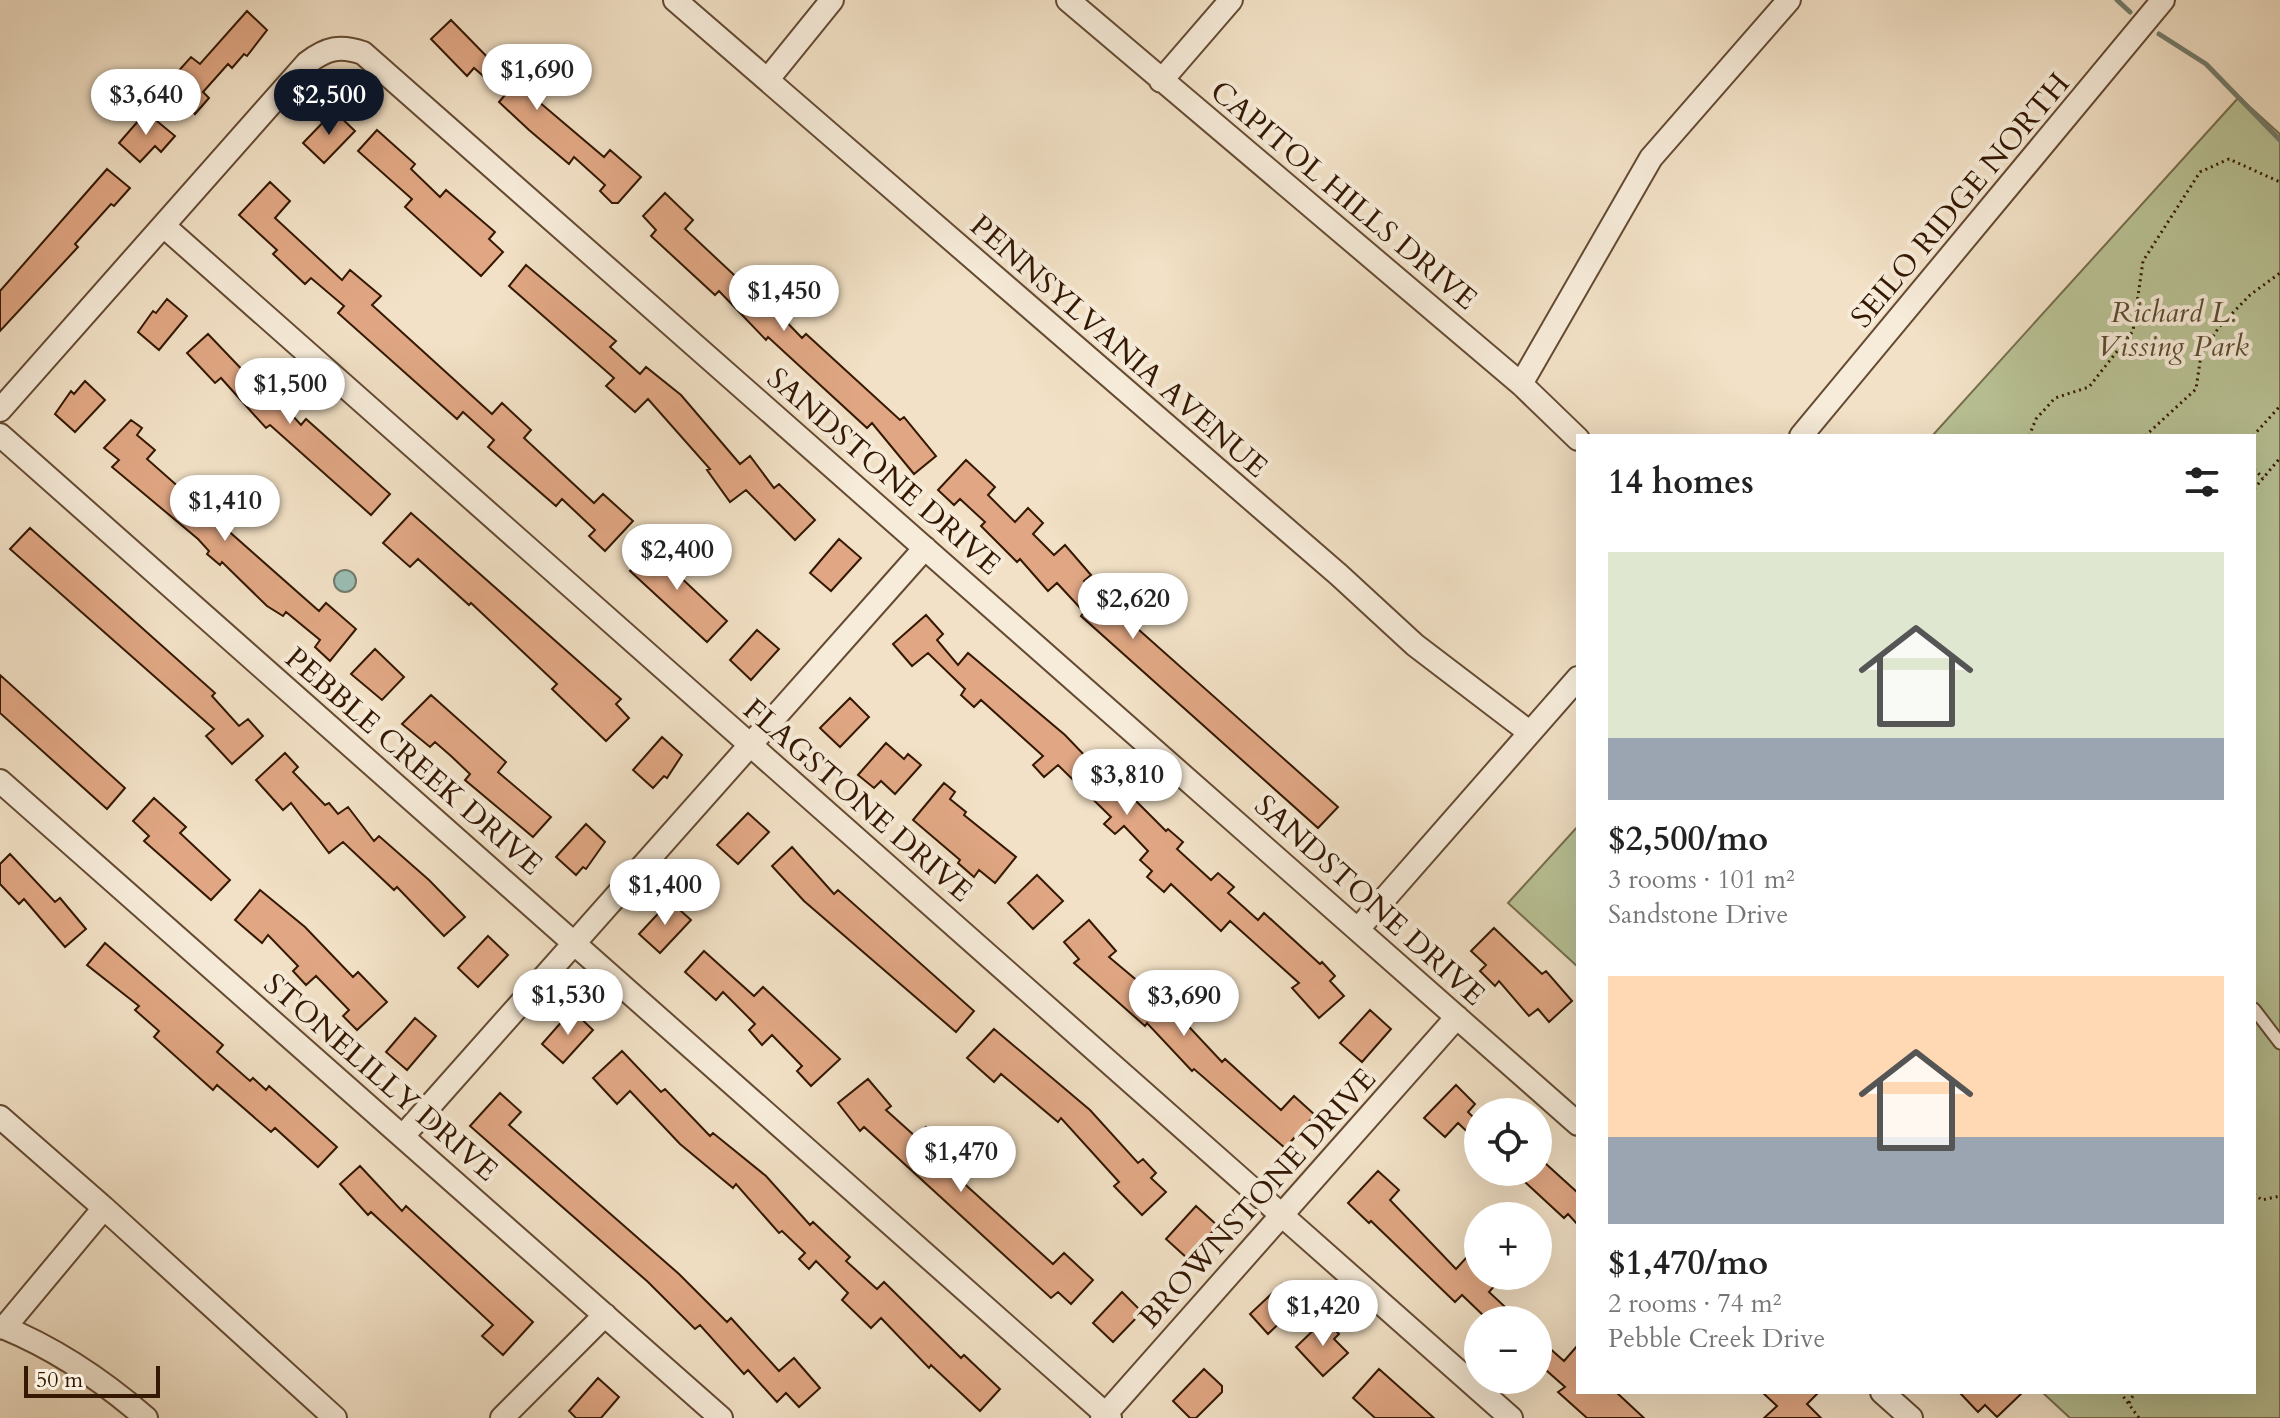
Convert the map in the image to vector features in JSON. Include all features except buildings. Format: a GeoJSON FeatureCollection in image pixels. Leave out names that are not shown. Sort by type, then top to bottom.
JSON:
{"type":"FeatureCollection","features":[{"type":"Feature","properties":{"kind":"street","name":"PENNSYLVANIA AVENUE"},"geometry":{"type":"LineString","coordinates":[[675,0],[1339,575],[1364,601],[1529,732]]}},
{"type":"Feature","properties":{"kind":"street"},"geometry":{"type":"LineString","coordinates":[[768,79],[832,0]]}},
{"type":"Feature","properties":{"kind":"street","name":"CAPITOL HILLS DRIVE"},"geometry":{"type":"LineString","coordinates":[[1068,0],[1521,384],[1576,437]]}},
{"type":"Feature","properties":{"kind":"street"},"geometry":{"type":"LineString","coordinates":[[1161,81],[1231,0]]}},
{"type":"Feature","properties":{"kind":"street"},"geometry":{"type":"LineString","coordinates":[[1521,384],[1651,158],[1789,0]]}},
{"type":"Feature","properties":{"kind":"street","name":"SEILO RIDGE NORTH"},"geometry":{"type":"LineString","coordinates":[[1803,434],[2163,0]]}},
{"type":"Feature","properties":{"kind":"street","name":"SANDSTONE DRIVE"},"geometry":{"type":"LineString","coordinates":[[0,410],[307,63],[323,51],[344,47],[363,53],[1576,1122]]}},
{"type":"Feature","properties":{"kind":"street","name":"FLAGSTONE DRIVE"},"geometry":{"type":"LineString","coordinates":[[165,227],[1511,1418]]}},
{"type":"Feature","properties":{"kind":"street","name":"PEBBLE CREEK DRIVE"},"geometry":{"type":"LineString","coordinates":[[0,435],[1106,1417]]}},
{"type":"Feature","properties":{"kind":"street"},"geometry":{"type":"LineString","coordinates":[[403,1136],[925,548]]}},
{"type":"Feature","properties":{"kind":"street"},"geometry":{"type":"LineString","coordinates":[[1358,929],[1576,680]]}},
{"type":"Feature","properties":{"kind":"street","name":"STONELILLY DRIVE"},"geometry":{"type":"LineString","coordinates":[[0,781],[721,1418]]}},
{"type":"Feature","properties":{"kind":"street","name":"BROWNSTONE DRIVE"},"geometry":{"type":"LineString","coordinates":[[1106,1417],[1457,1017]]}},
{"type":"Feature","properties":{"kind":"street"},"geometry":{"type":"LineString","coordinates":[[0,1117],[335,1418]]}},
{"type":"Feature","properties":{"kind":"street"},"geometry":{"type":"LineString","coordinates":[[104,1208],[2,1327],[46,1345],[112,1388],[146,1418]]}},
{"type":"Feature","properties":{"kind":"street"},"geometry":{"type":"LineString","coordinates":[[509,1411],[605,1315]]}},
{"type":"Feature","properties":{"kind":"street"},"geometry":{"type":"LineString","coordinates":[[1884,1394],[1911,1418]]}},
{"type":"Feature","properties":{"kind":"lane"},"geometry":{"type":"LineString","coordinates":[[2256,1012],[2280,1043]]}},
{"type":"Feature","properties":{"kind":"path"},"geometry":{"type":"LineString","coordinates":[[2030,434],[2036,419],[2055,398],[2089,387],[2133,331],[2143,261],[2200,172],[2229,159],[2280,182]]}},
{"type":"Feature","properties":{"kind":"path"},"geometry":{"type":"LineString","coordinates":[[2147,434],[2196,389],[2201,355],[2219,327],[2250,295],[2280,273]]}},
{"type":"Feature","properties":{"kind":"path"},"geometry":{"type":"LineString","coordinates":[[2255,434],[2280,406]]}},
{"type":"Feature","properties":{"kind":"path"},"geometry":{"type":"LineString","coordinates":[[2256,487],[2280,458]]}},
{"type":"Feature","properties":{"kind":"path"},"geometry":{"type":"LineString","coordinates":[[2256,471],[2263,478]]}},
{"type":"Feature","properties":{"kind":"path"},"geometry":{"type":"LineString","coordinates":[[2256,1196],[2262,1200],[2280,1196]]}},
{"type":"Feature","properties":{"kind":"path"},"geometry":{"type":"LineString","coordinates":[[2122,1394],[2139,1418]]}},
{"type":"Feature","properties":{"kind":"path"},"geometry":{"type":"LineString","coordinates":[[2129,1403],[2134,1394]]}},
{"type":"Feature","properties":{"kind":"green space","name":"Richard L. Vissing Park"},"geometry":{"type":"Polygon","coordinates":[[[2239,97],[2280,134],[2280,1418],[2070,1418],[2044,1394],[2256,1394],[2256,434],[1934,434],[2239,97]]]}},
{"type":"Feature","properties":{"kind":"green space"},"geometry":{"type":"Polygon","coordinates":[[[1576,828],[1576,965],[1508,903],[1576,828]]]}},
{"type":"Feature","properties":{"kind":"water"},"geometry":{"type":"Polygon","coordinates":[[[345,570],[353,573],[356,581],[353,589],[345,592],[337,589],[334,581],[337,573],[345,570]]]}},
{"type":"Feature","properties":{"kind":"waterway"},"geometry":{"type":"LineString","coordinates":[[2117,0],[2130,12]]}},
{"type":"Feature","properties":{"kind":"waterway"},"geometry":{"type":"LineString","coordinates":[[2159,34],[2206,64],[2280,140]]}}]}
